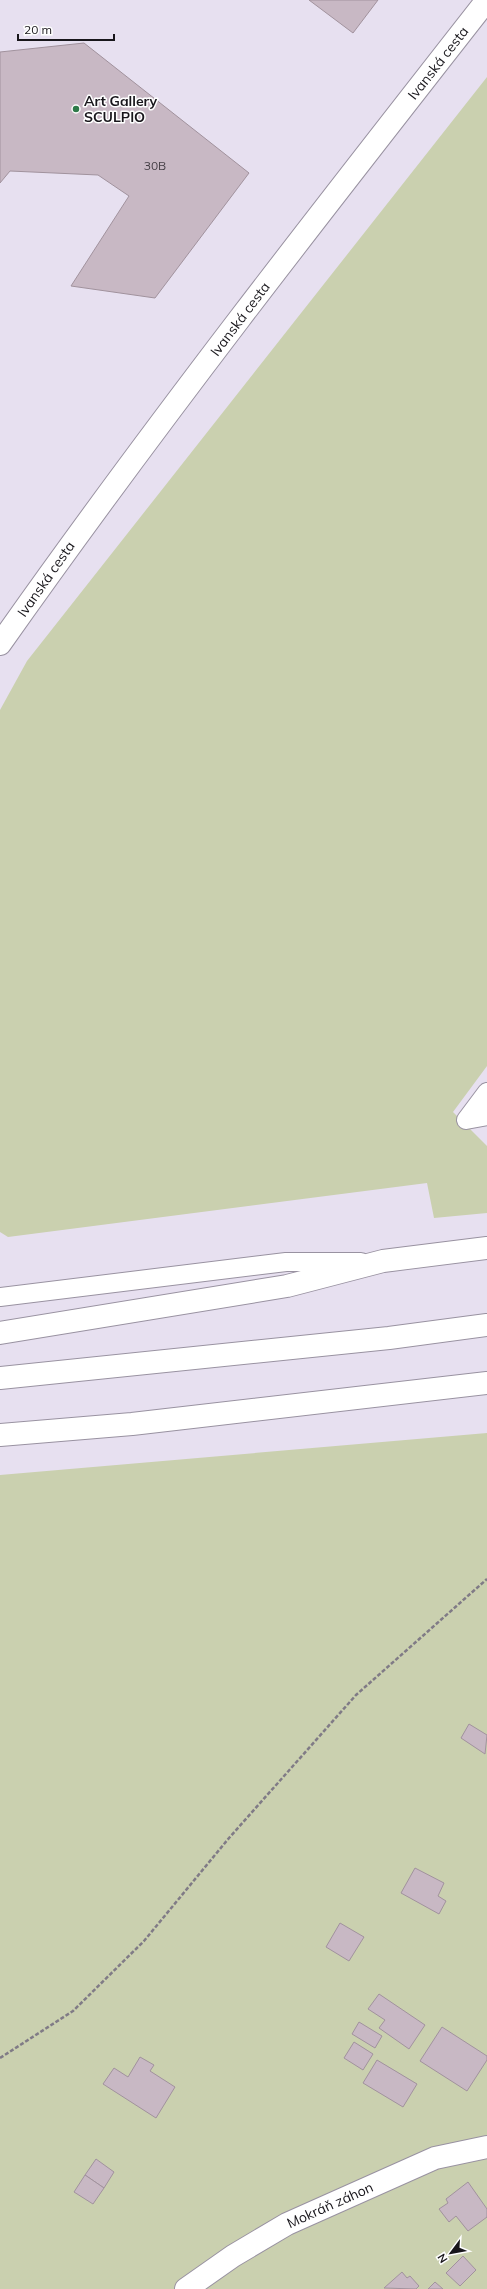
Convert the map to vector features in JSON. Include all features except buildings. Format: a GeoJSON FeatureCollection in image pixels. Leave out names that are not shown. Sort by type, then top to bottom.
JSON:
{"type":"FeatureCollection","features":[{"type":"Feature","properties":{"kind":"main road","name":"Ivanská cesta"},"geometry":{"type":"LineString","coordinates":[[0,644],[84,525],[329,202],[487,0]]}},
{"type":"Feature","properties":{"kind":"main road"},"geometry":{"type":"LineString","coordinates":[[0,1333],[286,1286],[383,1262],[487,1248]]}},
{"type":"Feature","properties":{"kind":"main road"},"geometry":{"type":"LineString","coordinates":[[0,1378],[381,1339],[487,1325]]}},
{"type":"Feature","properties":{"kind":"main road"},"geometry":{"type":"LineString","coordinates":[[0,1435],[132,1424],[487,1382]]}},
{"type":"Feature","properties":{"kind":"main road","name":"Mokráň záhon"},"geometry":{"type":"LineString","coordinates":[[186,2289],[233,2256],[287,2224],[435,2158],[487,2147]]}},
{"type":"Feature","properties":{"kind":"lane"},"geometry":{"type":"LineString","coordinates":[[487,1092],[466,1120],[487,1116]]}},
{"type":"Feature","properties":{"kind":"lane"},"geometry":{"type":"LineString","coordinates":[[0,1298],[286,1262],[383,1262]]}},
{"type":"Feature","properties":{"kind":"path"},"geometry":{"type":"LineString","coordinates":[[0,2058],[73,2011],[144,1941],[229,1838],[356,1694],[487,1579]]}},
{"type":"Feature","properties":{"kind":"green space"},"geometry":{"type":"Polygon","coordinates":[[[487,77],[487,1066],[453,1112],[487,1146],[487,1213],[434,1218],[427,1183],[8,1237],[0,1232],[0,710],[27,661],[487,77]]]}},
{"type":"Feature","properties":{"kind":"green space"},"geometry":{"type":"Polygon","coordinates":[[[487,1433],[487,2289],[0,2289],[0,1475],[487,1433]]]}},
{"type":"Feature","properties":{"kind":"place","name":"Art Gallery SCULPIO"},"geometry":{"type":"Point","coordinates":[76,109]}}]}
